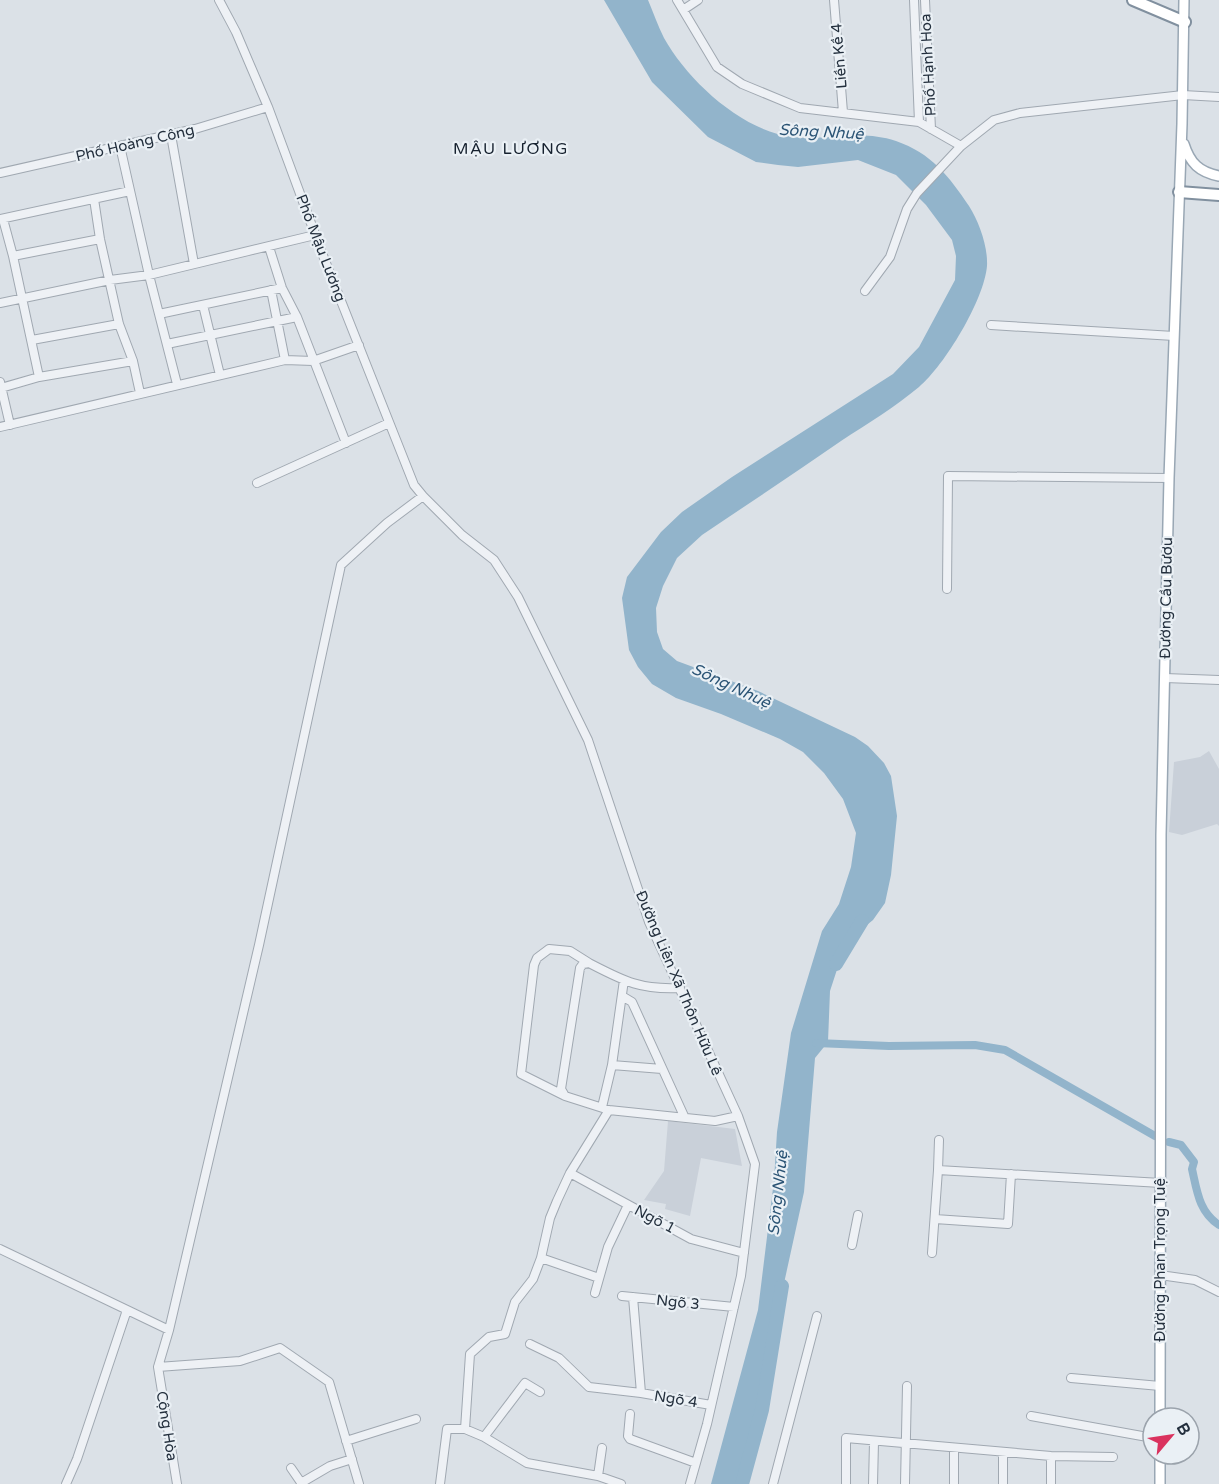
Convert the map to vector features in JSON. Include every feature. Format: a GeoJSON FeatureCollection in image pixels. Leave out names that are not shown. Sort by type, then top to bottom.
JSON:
{"type":"FeatureCollection","features":[{"type":"Feature","properties":{"kind":"highway"},"geometry":{"type":"LineString","coordinates":[[1132,0],[1185,22]]}},
{"type":"Feature","properties":{"kind":"highway"},"geometry":{"type":"LineString","coordinates":[[1179,192],[1219,195]]}},
{"type":"Feature","properties":{"kind":"main road","name":"Đường Cầu Bươu"},"geometry":{"type":"LineString","coordinates":[[1161,1102],[1161,835],[1169,478],[1182,135],[1184,0]]}},
{"type":"Feature","properties":{"kind":"main road"},"geometry":{"type":"LineString","coordinates":[[1182,135],[1191,162],[1204,172],[1219,176]]}},
{"type":"Feature","properties":{"kind":"main road","name":"Đường Phan Trọng Tuệ"},"geometry":{"type":"LineString","coordinates":[[1160,1406],[1161,1102]]}},
{"type":"Feature","properties":{"kind":"main road"},"geometry":{"type":"LineString","coordinates":[[1160,1466],[1160,1484]]}},
{"type":"Feature","properties":{"kind":"street","name":"Phố Mậu Lương"},"geometry":{"type":"LineString","coordinates":[[219,0],[236,32],[268,107],[315,235],[389,423],[414,485],[423,496]]}},
{"type":"Feature","properties":{"kind":"street"},"geometry":{"type":"LineString","coordinates":[[677,0],[717,67],[742,84],[800,108],[919,122],[961,146]]}},
{"type":"Feature","properties":{"kind":"street"},"geometry":{"type":"LineString","coordinates":[[683,10],[698,0]]}},
{"type":"Feature","properties":{"kind":"street","name":"Liền Kề 4"},"geometry":{"type":"LineString","coordinates":[[834,0],[843,112]]}},
{"type":"Feature","properties":{"kind":"street","name":"Phố Hạnh Hoa"},"geometry":{"type":"LineString","coordinates":[[914,0],[919,122]]}},
{"type":"Feature","properties":{"kind":"street","name":"Phố Hạnh Hoa"},"geometry":{"type":"LineString","coordinates":[[926,0],[931,129]]}},
{"type":"Feature","properties":{"kind":"street"},"geometry":{"type":"LineString","coordinates":[[866,291],[890,258],[907,209],[917,193],[961,146],[994,120],[1020,113],[1183,95],[1219,97]]}},
{"type":"Feature","properties":{"kind":"street","name":"Phố Hoàng Công"},"geometry":{"type":"LineString","coordinates":[[0,173],[171,135],[268,107]]}},
{"type":"Feature","properties":{"kind":"street"},"geometry":{"type":"LineString","coordinates":[[171,135],[194,264]]}},
{"type":"Feature","properties":{"kind":"street"},"geometry":{"type":"LineString","coordinates":[[120,146],[149,275],[177,384]]}},
{"type":"Feature","properties":{"kind":"street"},"geometry":{"type":"LineString","coordinates":[[39,377],[13,256],[1,219],[130,191]]}},
{"type":"Feature","properties":{"kind":"street"},"geometry":{"type":"LineString","coordinates":[[94,199],[100,239],[119,324],[133,361],[140,393]]}},
{"type":"Feature","properties":{"kind":"street"},"geometry":{"type":"LineString","coordinates":[[0,303],[110,280],[149,275],[315,235]]}},
{"type":"Feature","properties":{"kind":"street"},"geometry":{"type":"LineString","coordinates":[[13,256],[100,239]]}},
{"type":"Feature","properties":{"kind":"street"},"geometry":{"type":"LineString","coordinates":[[269,247],[282,288],[297,317],[346,443]]}},
{"type":"Feature","properties":{"kind":"street"},"geometry":{"type":"LineString","coordinates":[[159,314],[282,288]]}},
{"type":"Feature","properties":{"kind":"street"},"geometry":{"type":"LineString","coordinates":[[272,290],[285,360]]}},
{"type":"Feature","properties":{"kind":"street"},"geometry":{"type":"LineString","coordinates":[[203,305],[220,375]]}},
{"type":"Feature","properties":{"kind":"street"},"geometry":{"type":"LineString","coordinates":[[167,344],[297,317]]}},
{"type":"Feature","properties":{"kind":"street"},"geometry":{"type":"LineString","coordinates":[[32,340],[119,324]]}},
{"type":"Feature","properties":{"kind":"street"},"geometry":{"type":"LineString","coordinates":[[991,325],[1174,336]]}},
{"type":"Feature","properties":{"kind":"street"},"geometry":{"type":"LineString","coordinates":[[0,427],[285,360],[313,361],[359,345]]}},
{"type":"Feature","properties":{"kind":"street"},"geometry":{"type":"LineString","coordinates":[[10,424],[1,385],[133,361]]}},
{"type":"Feature","properties":{"kind":"street"},"geometry":{"type":"LineString","coordinates":[[257,483],[389,423]]}},
{"type":"Feature","properties":{"kind":"street"},"geometry":{"type":"LineString","coordinates":[[947,589],[948,476],[1169,478]]}},
{"type":"Feature","properties":{"kind":"street"},"geometry":{"type":"LineString","coordinates":[[359,1484],[329,1382],[280,1348],[240,1361],[158,1367],[169,1330],[259,945],[341,565],[387,523],[423,496]]}},
{"type":"Feature","properties":{"kind":"street","name":"Đường Liên Xã Thôn Hữu Lê"},"geometry":{"type":"LineString","coordinates":[[423,496],[462,535],[494,560],[518,597],[588,740],[649,922],[738,1116],[755,1164],[744,1253],[734,1307],[690,1484]]}},
{"type":"Feature","properties":{"kind":"street"},"geometry":{"type":"LineString","coordinates":[[1165,678],[1219,680]]}},
{"type":"Feature","properties":{"kind":"street"},"geometry":{"type":"LineString","coordinates":[[680,988],[655,989],[624,980],[570,951],[549,949],[537,958],[534,965],[521,1074],[565,1095],[606,1108],[715,1120],[738,1116]]}},
{"type":"Feature","properties":{"kind":"street"},"geometry":{"type":"LineString","coordinates":[[565,1095],[561,1085],[580,968],[583,964],[589,963]]}},
{"type":"Feature","properties":{"kind":"street"},"geometry":{"type":"LineString","coordinates":[[465,1430],[470,1354],[489,1337],[505,1334],[515,1302],[533,1279],[541,1257],[550,1218],[570,1173],[606,1108],[624,980]]}},
{"type":"Feature","properties":{"kind":"street"},"geometry":{"type":"LineString","coordinates":[[622,996],[632,1002],[684,1116]]}},
{"type":"Feature","properties":{"kind":"street"},"geometry":{"type":"LineString","coordinates":[[612,1065],[662,1069]]}},
{"type":"Feature","properties":{"kind":"street"},"geometry":{"type":"LineString","coordinates":[[932,1254],[939,1140]]}},
{"type":"Feature","properties":{"kind":"street"},"geometry":{"type":"LineString","coordinates":[[938,1170],[1161,1183]]}},
{"type":"Feature","properties":{"kind":"street","name":"Ngõ 1"},"geometry":{"type":"LineString","coordinates":[[570,1173],[691,1239],[744,1253]]}},
{"type":"Feature","properties":{"kind":"street"},"geometry":{"type":"LineString","coordinates":[[935,1220],[1008,1224],[1011,1174]]}},
{"type":"Feature","properties":{"kind":"street"},"geometry":{"type":"LineString","coordinates":[[595,1293],[608,1247],[628,1205]]}},
{"type":"Feature","properties":{"kind":"street"},"geometry":{"type":"LineString","coordinates":[[852,1245],[858,1215]]}},
{"type":"Feature","properties":{"kind":"street"},"geometry":{"type":"LineString","coordinates":[[0,1250],[169,1330]]}},
{"type":"Feature","properties":{"kind":"street"},"geometry":{"type":"LineString","coordinates":[[541,1257],[599,1278]]}},
{"type":"Feature","properties":{"kind":"street"},"geometry":{"type":"LineString","coordinates":[[1160,1275],[1195,1280],[1219,1292]]}},
{"type":"Feature","properties":{"kind":"street","name":"Ngõ 3"},"geometry":{"type":"LineString","coordinates":[[622,1296],[734,1307]]}},
{"type":"Feature","properties":{"kind":"street"},"geometry":{"type":"LineString","coordinates":[[633,1297],[641,1393]]}},
{"type":"Feature","properties":{"kind":"street"},"geometry":{"type":"LineString","coordinates":[[66,1484],[77,1459],[127,1310]]}},
{"type":"Feature","properties":{"kind":"street"},"geometry":{"type":"LineString","coordinates":[[773,1484],[817,1316]]}},
{"type":"Feature","properties":{"kind":"street","name":"Ngõ 4"},"geometry":{"type":"LineString","coordinates":[[530,1344],[559,1358],[589,1387],[711,1405]]}},
{"type":"Feature","properties":{"kind":"street","name":"Cộng Hòa"},"geometry":{"type":"LineString","coordinates":[[158,1367],[177,1484]]}},
{"type":"Feature","properties":{"kind":"street"},"geometry":{"type":"LineString","coordinates":[[1071,1378],[1160,1386]]}},
{"type":"Feature","properties":{"kind":"street"},"geometry":{"type":"LineString","coordinates":[[484,1437],[525,1383],[540,1392]]}},
{"type":"Feature","properties":{"kind":"street"},"geometry":{"type":"LineString","coordinates":[[905,1484],[907,1386]]}},
{"type":"Feature","properties":{"kind":"street"},"geometry":{"type":"LineString","coordinates":[[630,1414],[628,1436],[630,1439],[696,1463]]}},
{"type":"Feature","properties":{"kind":"street"},"geometry":{"type":"LineString","coordinates":[[1031,1416],[1141,1436]]}},
{"type":"Feature","properties":{"kind":"street"},"geometry":{"type":"LineString","coordinates":[[346,1441],[416,1419]]}},
{"type":"Feature","properties":{"kind":"street"},"geometry":{"type":"LineString","coordinates":[[440,1484],[447,1429],[465,1430],[484,1437],[527,1463],[598,1476],[621,1484]]}},
{"type":"Feature","properties":{"kind":"street"},"geometry":{"type":"LineString","coordinates":[[846,1484],[846,1438],[1052,1456],[1113,1457]]}},
{"type":"Feature","properties":{"kind":"street"},"geometry":{"type":"LineString","coordinates":[[873,1484],[874,1442]]}},
{"type":"Feature","properties":{"kind":"street"},"geometry":{"type":"LineString","coordinates":[[598,1476],[602,1448]]}},
{"type":"Feature","properties":{"kind":"street"},"geometry":{"type":"LineString","coordinates":[[954,1448],[954,1484]]}},
{"type":"Feature","properties":{"kind":"street"},"geometry":{"type":"LineString","coordinates":[[1003,1452],[1003,1484]]}},
{"type":"Feature","properties":{"kind":"street"},"geometry":{"type":"LineString","coordinates":[[1051,1484],[1052,1456]]}},
{"type":"Feature","properties":{"kind":"street"},"geometry":{"type":"LineString","coordinates":[[291,1468],[302,1484],[330,1466],[352,1459]]}},
{"type":"Feature","properties":{"kind":"shaded area"},"geometry":{"type":"Polygon","coordinates":[[[1209,751],[1219,769],[1219,826],[1217,824],[1182,835],[1169,832],[1174,762],[1200,757],[1209,751]]]}},
{"type":"Feature","properties":{"kind":"shaded area"},"geometry":{"type":"Polygon","coordinates":[[[668,1121],[735,1129],[742,1166],[701,1158],[690,1216],[665,1209],[666,1204],[644,1200],[664,1171],[668,1121]]]}},
{"type":"Feature","properties":{"kind":"water"},"geometry":{"type":"Polygon","coordinates":[[[604,0],[648,0],[664,38],[687,71],[718,101],[755,125],[774,133],[793,137],[870,136],[883,138],[896,141],[919,152],[946,175],[969,206],[982,234],[987,258],[984,280],[971,313],[951,348],[929,377],[891,408],[702,535],[677,558],[663,586],[656,608],[657,632],[663,649],[677,661],[758,691],[855,737],[868,746],[884,763],[891,776],[897,816],[891,875],[885,903],[873,920],[846,942],[830,991],[828,1042],[815,1058],[804,1192],[740,1484],[711,1484],[758,1310],[774,1180],[777,1132],[791,1033],[822,931],[839,904],[851,867],[856,833],[843,799],[824,773],[803,752],[780,739],[676,698],[652,684],[638,667],[629,650],[622,598],[627,577],[661,532],[682,512],[732,477],[893,374],[919,347],[955,280],[956,256],[952,240],[926,205],[896,175],[858,160],[798,167],[756,162],[708,137],[652,82],[604,0]]]}},
{"type":"Feature","properties":{"kind":"waterway","name":"Sông Nhuệ"},"geometry":{"type":"LineString","coordinates":[[836,964],[862,921]]}},
{"type":"Feature","properties":{"kind":"waterway"},"geometry":{"type":"LineString","coordinates":[[816,1043],[889,1046],[975,1045],[1005,1050],[1155,1136]]}},
{"type":"Feature","properties":{"kind":"waterway"},"geometry":{"type":"LineString","coordinates":[[1169,1142],[1181,1145],[1194,1162],[1192,1169],[1200,1200],[1207,1214],[1219,1225]]}},
{"type":"Feature","properties":{"kind":"waterway","name":"Sông Nhuệ"},"geometry":{"type":"LineString","coordinates":[[742,1484],[762,1410],[782,1286]]}},
{"type":"Feature","properties":{"kind":"district","name":"MẬU LƯƠNG"},"geometry":{"type":"Point","coordinates":[511,149]}}]}
